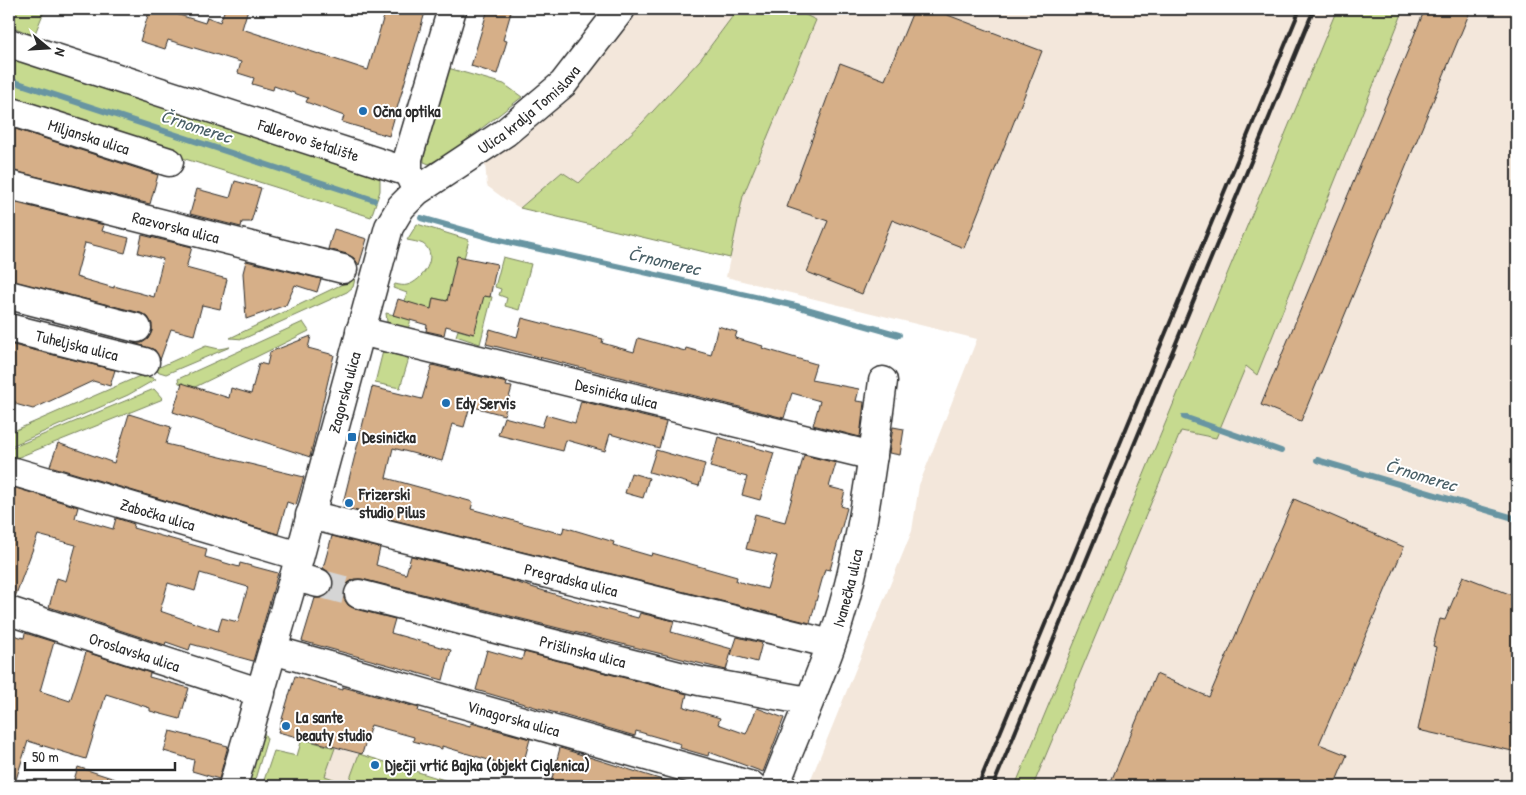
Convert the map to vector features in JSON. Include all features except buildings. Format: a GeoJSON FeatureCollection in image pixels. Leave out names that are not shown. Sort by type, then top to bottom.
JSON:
{"type":"FeatureCollection","features":[{"type":"Feature","properties":{"kind":"street"},"geometry":{"type":"LineString","coordinates":[[413,182],[408,158],[452,9]]}},
{"type":"Feature","properties":{"kind":"street","name":"Ulica kralja Tomislava"},"geometry":{"type":"LineString","coordinates":[[413,182],[506,132],[563,84],[620,9]]}},
{"type":"Feature","properties":{"kind":"street","name":"Fallerovo šetalište"},"geometry":{"type":"LineString","coordinates":[[9,43],[413,182]]}},
{"type":"Feature","properties":{"kind":"street","name":"Miljanska ulica"},"geometry":{"type":"LineString","coordinates":[[9,112],[169,162]]}},
{"type":"Feature","properties":{"kind":"street","name":"Zagorska ulica"},"geometry":{"type":"LineString","coordinates":[[233,786],[274,650],[304,572],[310,515],[389,227],[413,182]]}},
{"type":"Feature","properties":{"kind":"street","name":"Razvorska ulica"},"geometry":{"type":"LineString","coordinates":[[9,185],[343,269]]}},
{"type":"Feature","properties":{"kind":"street"},"geometry":{"type":"LineString","coordinates":[[9,295],[138,328]]}},
{"type":"Feature","properties":{"kind":"street","name":"Tuheljska ulica"},"geometry":{"type":"LineString","coordinates":[[9,328],[145,362]]}},
{"type":"Feature","properties":{"kind":"street","name":"Desinićka ulica"},"geometry":{"type":"LineString","coordinates":[[360,331],[873,456]]}},
{"type":"Feature","properties":{"kind":"street","name":"Ivanečka ulica"},"geometry":{"type":"LineString","coordinates":[[775,786],[831,644],[861,532],[883,381]]}},
{"type":"Feature","properties":{"kind":"street","name":"Zabočka ulica"},"geometry":{"type":"LineString","coordinates":[[15,472],[304,572]]}},
{"type":"Feature","properties":{"kind":"street","name":"Pregradska ulica"},"geometry":{"type":"LineString","coordinates":[[310,515],[831,644]]}},
{"type":"Feature","properties":{"kind":"street","name":"Prišlinska ulica"},"geometry":{"type":"LineString","coordinates":[[359,594],[699,681],[808,701]]}},
{"type":"Feature","properties":{"kind":"street","name":"Oroslavska ulica"},"geometry":{"type":"LineString","coordinates":[[9,611],[261,693]]}},
{"type":"Feature","properties":{"kind":"street","name":"Vinagorska ulica"},"geometry":{"type":"LineString","coordinates":[[274,650],[752,786]]}},
{"type":"Feature","properties":{"kind":"shaded area"},"geometry":{"type":"Polygon","coordinates":[[[628,9],[738,9],[700,60],[642,123],[579,183],[562,172],[520,208],[506,200],[487,186],[485,163],[522,135],[628,9]]]}},
{"type":"Feature","properties":{"kind":"shaded area"},"geometry":{"type":"Polygon","coordinates":[[[793,9],[1337,9],[1015,786],[808,786],[912,531],[919,485],[977,339],[726,277],[743,196],[815,20],[793,9]]]}},
{"type":"Feature","properties":{"kind":"shaded area"},"geometry":{"type":"Polygon","coordinates":[[[1404,9],[1517,9],[1517,786],[1033,786],[1181,431],[1216,438],[1246,365],[1257,374],[1404,9]]]}},
{"type":"Feature","properties":{"kind":"shaded area","name":"Dječji vrtić Bajka (objekt Ciglenica)"},"geometry":{"type":"Polygon","coordinates":[[[302,739],[359,754],[464,786],[286,786],[302,739]]]}},
{"type":"Feature","properties":{"kind":"green space"},"geometry":{"type":"Polygon","coordinates":[[[9,9],[45,9],[34,36],[9,25],[9,9]]]}},
{"type":"Feature","properties":{"kind":"green space"},"geometry":{"type":"Polygon","coordinates":[[[738,9],[793,9],[816,20],[743,196],[730,258],[520,208],[562,172],[579,183],[642,123],[700,60],[738,9]]]}},
{"type":"Feature","properties":{"kind":"green space"},"geometry":{"type":"Polygon","coordinates":[[[1337,9],[1404,9],[1257,375],[1246,366],[1216,438],[1181,431],[1033,786],[1015,786],[1337,9]]]}},
{"type":"Feature","properties":{"kind":"green space"},"geometry":{"type":"Polygon","coordinates":[[[9,53],[380,175],[380,191],[371,217],[9,104],[9,53]]]}},
{"type":"Feature","properties":{"kind":"green space"},"geometry":{"type":"Polygon","coordinates":[[[448,68],[504,84],[522,97],[451,152],[429,164],[424,162],[424,155],[448,68]]]}},
{"type":"Feature","properties":{"kind":"green space"},"geometry":{"type":"Polygon","coordinates":[[[417,224],[469,240],[452,302],[433,298],[430,314],[414,310],[408,329],[387,322],[386,313],[403,317],[407,293],[393,288],[395,284],[406,285],[413,283],[427,268],[430,255],[428,249],[423,244],[407,240],[417,224]]]}},
{"type":"Feature","properties":{"kind":"green space"},"geometry":{"type":"Polygon","coordinates":[[[503,257],[531,264],[519,310],[505,306],[507,298],[499,295],[501,289],[495,287],[503,257]]]}},
{"type":"Feature","properties":{"kind":"green space"},"geometry":{"type":"Polygon","coordinates":[[[355,279],[353,287],[347,292],[243,339],[230,338],[355,279]]]}},
{"type":"Feature","properties":{"kind":"green space"},"geometry":{"type":"Polygon","coordinates":[[[470,293],[492,297],[480,344],[456,336],[458,330],[473,334],[470,293]]]}},
{"type":"Feature","properties":{"kind":"green space"},"geometry":{"type":"Polygon","coordinates":[[[303,322],[309,331],[195,387],[179,383],[178,379],[303,322]]]}},
{"type":"Feature","properties":{"kind":"green space"},"geometry":{"type":"Polygon","coordinates":[[[206,346],[219,349],[230,347],[166,374],[153,370],[206,346]]]}},
{"type":"Feature","properties":{"kind":"green space"},"geometry":{"type":"Polygon","coordinates":[[[383,351],[409,358],[400,388],[375,383],[383,351]]]}},
{"type":"Feature","properties":{"kind":"green space"},"geometry":{"type":"Polygon","coordinates":[[[142,375],[156,379],[128,395],[9,447],[9,433],[142,375]]]}},
{"type":"Feature","properties":{"kind":"green space"},"geometry":{"type":"Polygon","coordinates":[[[154,389],[163,399],[9,461],[9,450],[16,446],[154,389]]]}},
{"type":"Feature","properties":{"kind":"green space"},"geometry":{"type":"Polygon","coordinates":[[[263,731],[267,739],[253,786],[247,786],[263,731]]]}},
{"type":"Feature","properties":{"kind":"green space","name":"Dječji vrtić Bajka (objekt Ciglenica)"},"geometry":{"type":"Polygon","coordinates":[[[302,739],[335,748],[325,776],[348,784],[359,754],[464,786],[262,786],[274,751],[297,756],[302,739]]]}},
{"type":"Feature","properties":{"kind":"waterway","name":"Črnomerec"},"geometry":{"type":"LineString","coordinates":[[9,80],[374,200]]}},
{"type":"Feature","properties":{"kind":"waterway","name":"Črnomerec"},"geometry":{"type":"LineString","coordinates":[[421,218],[495,239],[796,306],[899,335]]}},
{"type":"Feature","properties":{"kind":"waterway","name":"Črnomerec"},"geometry":{"type":"LineString","coordinates":[[1184,417],[1281,451]]}},
{"type":"Feature","properties":{"kind":"waterway","name":"Črnomerec"},"geometry":{"type":"LineString","coordinates":[[1317,460],[1517,519]]}},
{"type":"Feature","properties":{"kind":"tunnel"},"geometry":{"type":"LineString","coordinates":[[318,583],[359,594]]}},
{"type":"Feature","properties":{"kind":"railway"},"geometry":{"type":"LineString","coordinates":[[978,786],[1300,9]]}},
{"type":"Feature","properties":{"kind":"railway"},"geometry":{"type":"LineString","coordinates":[[993,786],[1314,9]]}},
{"type":"Feature","properties":{"kind":"place","name":"Očna optika"},"geometry":{"type":"Point","coordinates":[363,111]}},
{"type":"Feature","properties":{"kind":"place","name":"Edy Servis"},"geometry":{"type":"Point","coordinates":[446,403]}},
{"type":"Feature","properties":{"kind":"place","name":"Desinička"},"geometry":{"type":"Point","coordinates":[352,437]}},
{"type":"Feature","properties":{"kind":"place","name":"Frizerski studio Pilus"},"geometry":{"type":"Point","coordinates":[349,503]}},
{"type":"Feature","properties":{"kind":"place","name":"La sante beauty studio"},"geometry":{"type":"Point","coordinates":[286,726]}},
{"type":"Feature","properties":{"kind":"place","name":"Dječji vrtić Bajka (objekt Ciglenica)"},"geometry":{"type":"Point","coordinates":[375,765]}}]}
